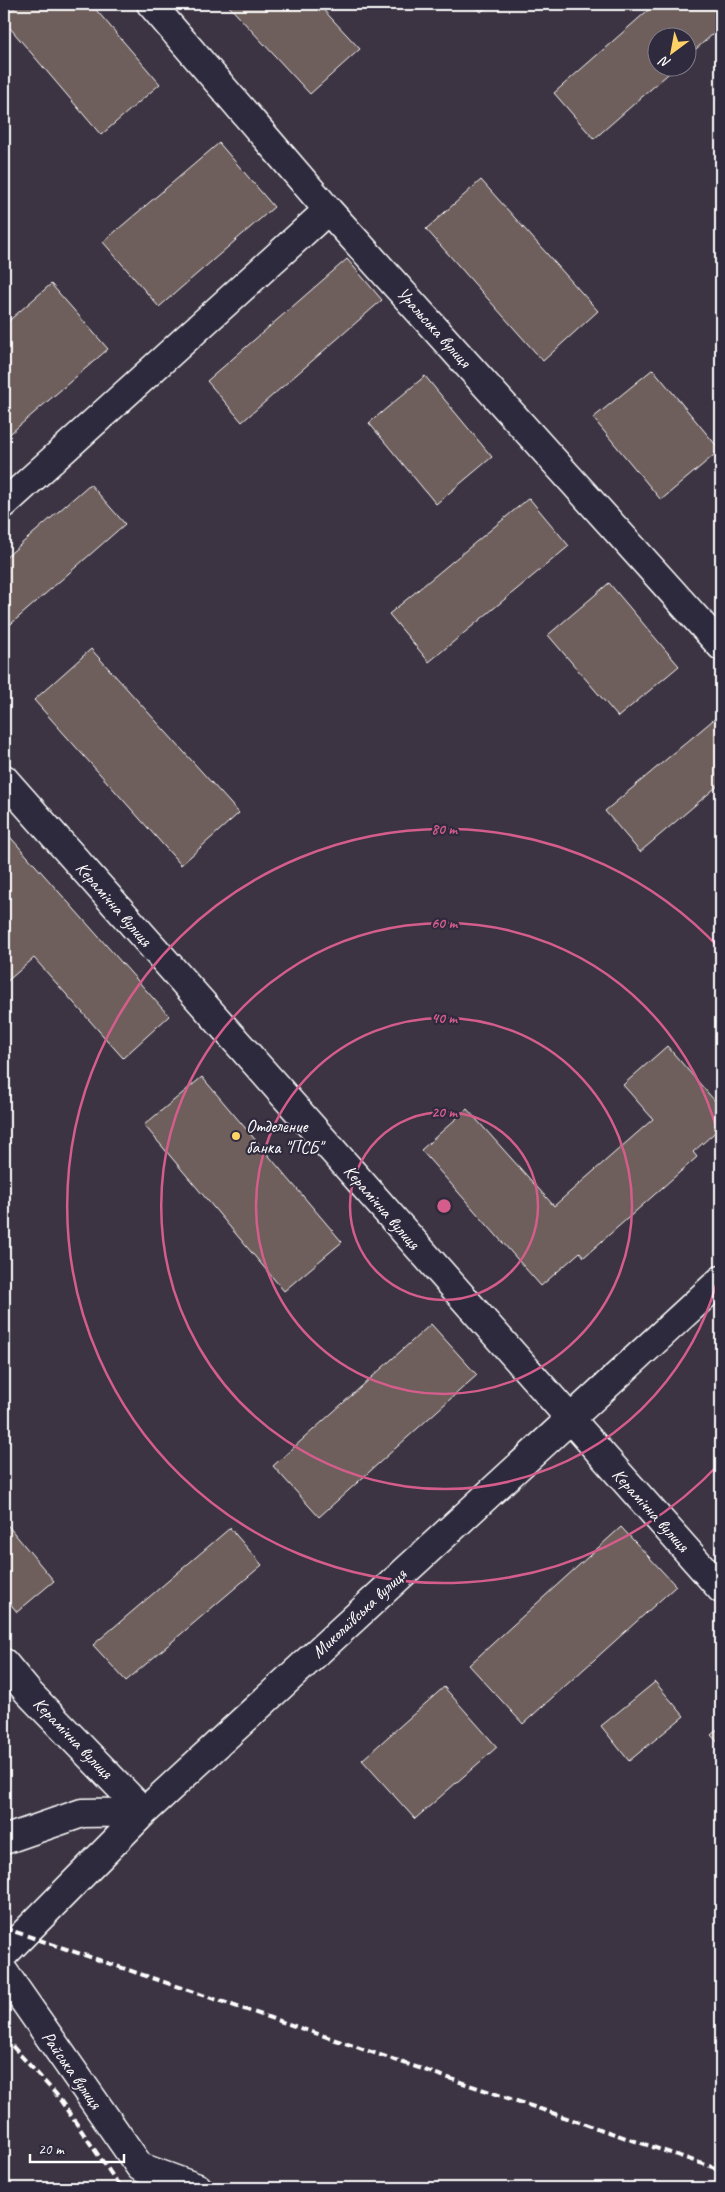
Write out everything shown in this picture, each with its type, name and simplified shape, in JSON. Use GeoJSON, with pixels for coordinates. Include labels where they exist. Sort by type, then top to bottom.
{"type":"FeatureCollection","features":[{"type":"Feature","properties":{"kind":"street","name":"Уральська вулиця"},"geometry":{"type":"LineString","coordinates":[[151,4],[328,210],[721,646]]}},
{"type":"Feature","properties":{"kind":"street"},"geometry":{"type":"LineString","coordinates":[[4,504],[328,210]]}},
{"type":"Feature","properties":{"kind":"street","name":"Керамічна вулиця"},"geometry":{"type":"LineString","coordinates":[[4,780],[721,1589]]}},
{"type":"Feature","properties":{"kind":"street","name":"Миколаївська вулиця"},"geometry":{"type":"LineString","coordinates":[[4,1954],[144,1812],[721,1280]]}},
{"type":"Feature","properties":{"kind":"street","name":"Керамічна вулиця"},"geometry":{"type":"LineString","coordinates":[[4,1663],[28,1692],[144,1812]]}},
{"type":"Feature","properties":{"kind":"street"},"geometry":{"type":"LineString","coordinates":[[4,1840],[82,1813],[144,1812]]}},
{"type":"Feature","properties":{"kind":"street","name":"Райська вулиця"},"geometry":{"type":"LineString","coordinates":[[4,1972],[144,2178],[198,2188]]}},
{"type":"Feature","properties":{"kind":"building"},"geometry":{"type":"Polygon","coordinates":[[[19,4],[91,4],[160,84],[101,135],[4,21],[4,16],[19,4]]]}},
{"type":"Feature","properties":{"kind":"building"},"geometry":{"type":"Polygon","coordinates":[[[227,4],[318,4],[360,49],[310,94],[227,4]]]}},
{"type":"Feature","properties":{"kind":"building"},"geometry":{"type":"Polygon","coordinates":[[[473,4],[490,4],[481,12],[473,4]]]}},
{"type":"Feature","properties":{"kind":"building"},"geometry":{"type":"Polygon","coordinates":[[[655,4],[721,4],[721,27],[698,47],[698,28],[648,28],[648,78],[664,78],[594,139],[554,93],[655,4]]]}},
{"type":"Feature","properties":{"kind":"building"},"geometry":{"type":"Polygon","coordinates":[[[219,143],[274,207],[159,307],[103,242],[219,143]]]}},
{"type":"Feature","properties":{"kind":"building"},"geometry":{"type":"Polygon","coordinates":[[[481,180],[598,311],[543,361],[426,229],[481,180]]]}},
{"type":"Feature","properties":{"kind":"building"},"geometry":{"type":"Polygon","coordinates":[[[347,259],[382,300],[242,422],[207,381],[347,259]]]}},
{"type":"Feature","properties":{"kind":"building"},"geometry":{"type":"Polygon","coordinates":[[[51,284],[108,349],[4,439],[4,325],[51,284]]]}},
{"type":"Feature","properties":{"kind":"building"},"geometry":{"type":"Polygon","coordinates":[[[653,369],[720,450],[661,500],[593,418],[653,369]]]}},
{"type":"Feature","properties":{"kind":"building"},"geometry":{"type":"Polygon","coordinates":[[[425,376],[492,457],[436,504],[369,423],[425,376]]]}},
{"type":"Feature","properties":{"kind":"building"},"geometry":{"type":"Polygon","coordinates":[[[90,484],[125,524],[4,630],[4,559],[90,484]]]}},
{"type":"Feature","properties":{"kind":"building"},"geometry":{"type":"Polygon","coordinates":[[[529,498],[569,546],[429,662],[389,614],[529,498]]]}},
{"type":"Feature","properties":{"kind":"building"},"geometry":{"type":"Polygon","coordinates":[[[721,556],[721,567],[716,561],[721,556]]]}},
{"type":"Feature","properties":{"kind":"building"},"geometry":{"type":"Polygon","coordinates":[[[609,583],[679,666],[618,717],[548,635],[609,583]]]}},
{"type":"Feature","properties":{"kind":"building"},"geometry":{"type":"Polygon","coordinates":[[[91,649],[239,813],[181,865],[34,700],[91,649]]]}},
{"type":"Feature","properties":{"kind":"building"},"geometry":{"type":"Polygon","coordinates":[[[719,715],[721,718],[721,783],[640,852],[605,811],[719,715]]]}},
{"type":"Feature","properties":{"kind":"building"},"geometry":{"type":"Polygon","coordinates":[[[4,830],[169,1016],[123,1058],[34,958],[4,984],[4,830]]]}},
{"type":"Feature","properties":{"kind":"building"},"geometry":{"type":"Polygon","coordinates":[[[667,1046],[721,1108],[721,1127],[693,1152],[697,1157],[584,1257],[580,1252],[541,1286],[421,1150],[467,1109],[554,1206],[653,1119],[623,1085],[667,1046]]]}},
{"type":"Feature","properties":{"kind":"building"},"geometry":{"type":"Polygon","coordinates":[[[202,1077],[342,1242],[284,1291],[144,1125],[202,1077]]]}},
{"type":"Feature","properties":{"kind":"building"},"geometry":{"type":"Polygon","coordinates":[[[431,1324],[477,1375],[319,1517],[273,1466],[431,1324]]]}},
{"type":"Feature","properties":{"kind":"building"},"geometry":{"type":"Polygon","coordinates":[[[4,1521],[54,1581],[17,1612],[4,1596],[4,1521]]]}},
{"type":"Feature","properties":{"kind":"building"},"geometry":{"type":"Polygon","coordinates":[[[621,1527],[676,1586],[523,1724],[469,1665],[621,1527]]]}},
{"type":"Feature","properties":{"kind":"building"},"geometry":{"type":"Polygon","coordinates":[[[230,1528],[262,1565],[126,1681],[93,1645],[230,1528]]]}},
{"type":"Feature","properties":{"kind":"building"},"geometry":{"type":"Polygon","coordinates":[[[655,1682],[684,1716],[629,1761],[601,1726],[655,1682]]]}},
{"type":"Feature","properties":{"kind":"building"},"geometry":{"type":"Polygon","coordinates":[[[444,1687],[497,1747],[415,1819],[362,1760],[444,1687]]]}},
{"type":"Feature","properties":{"kind":"building"},"geometry":{"type":"Polygon","coordinates":[[[721,1726],[721,1746],[711,1735],[721,1726]]]}},
{"type":"Feature","properties":{"kind":"railway"},"geometry":{"type":"LineString","coordinates":[[4,1928],[721,2170]]}},
{"type":"Feature","properties":{"kind":"railway"},"geometry":{"type":"LineString","coordinates":[[4,2037],[56,2094],[121,2188]]}},
{"type":"Feature","properties":{"kind":"place","name":"Отделение банка \"ПСБ\""},"geometry":{"type":"Point","coordinates":[236,1136]}}]}
